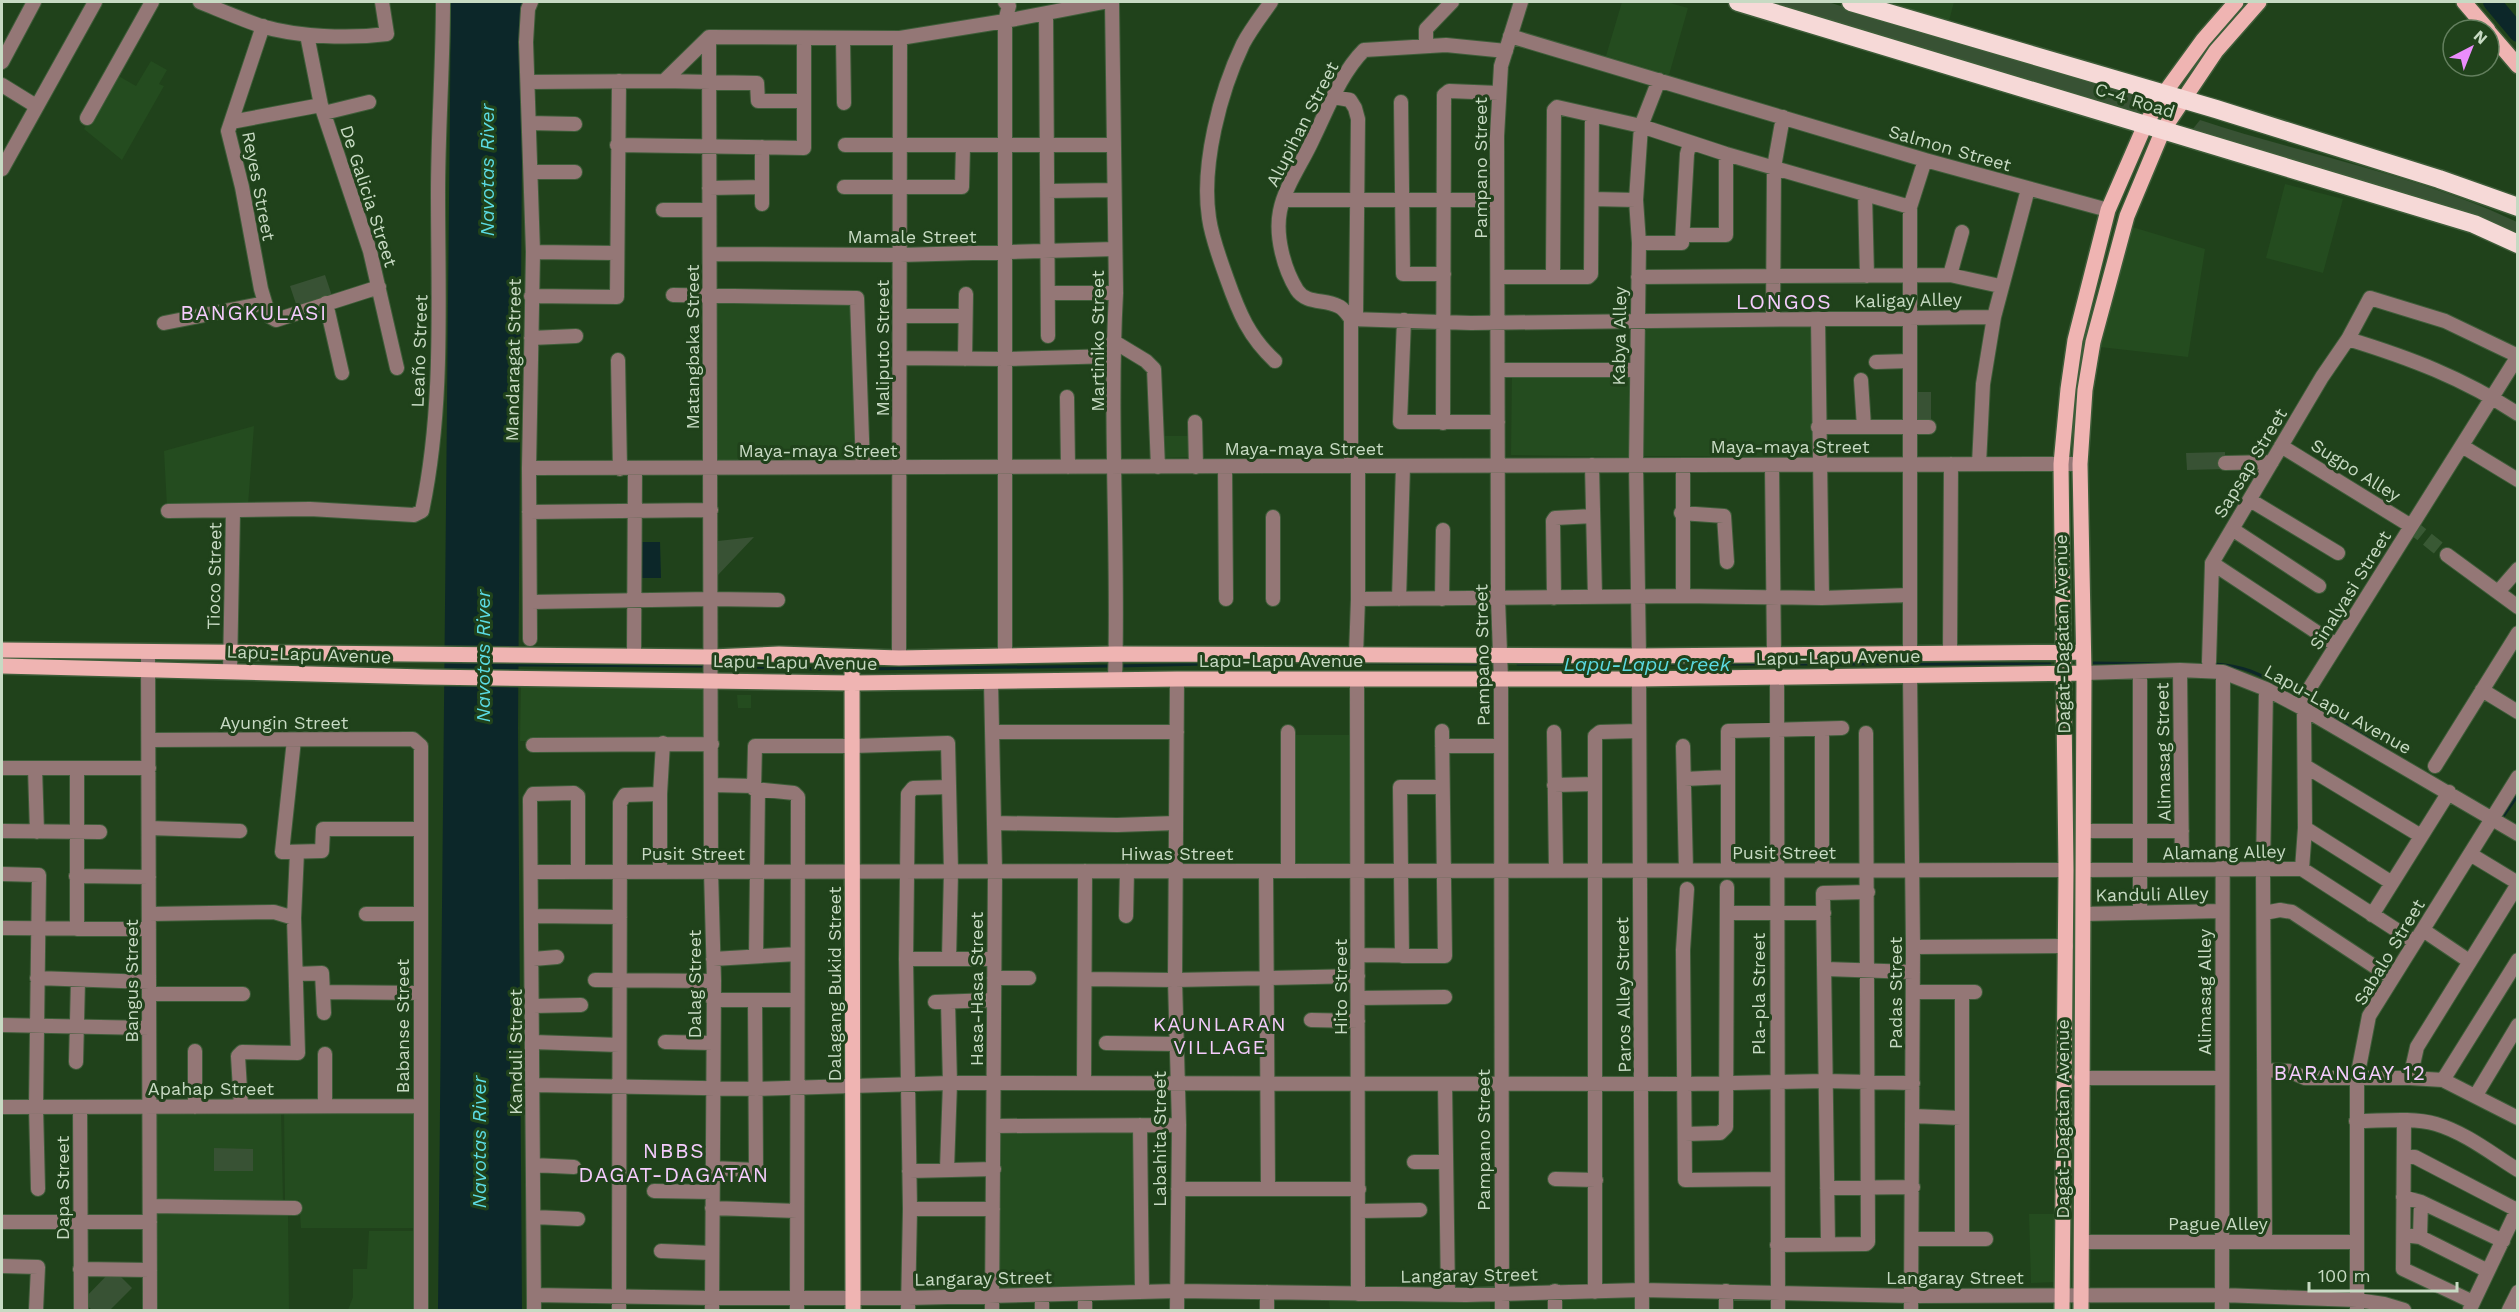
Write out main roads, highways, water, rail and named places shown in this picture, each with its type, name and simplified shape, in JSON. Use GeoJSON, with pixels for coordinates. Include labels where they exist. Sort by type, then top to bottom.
{"type":"FeatureCollection","features":[{"type":"Feature","properties":{"kind":"highway","name":"C-4 Road"},"geometry":{"type":"LineString","coordinates":[[1738,2],[2474,224],[2517,244]]}},
{"type":"Feature","properties":{"kind":"highway","name":"C-4 Road"},"geometry":{"type":"LineString","coordinates":[[1851,2],[2439,178],[2517,207]]}},
{"type":"Feature","properties":{"kind":"main road","name":"Dagat-Dagatan Avenue"},"geometry":{"type":"LineString","coordinates":[[2062,1303],[2066,870],[2061,464],[2075,340],[2108,210],[2145,125],[2163,95],[2203,40],[2236,2]]}},
{"type":"Feature","properties":{"kind":"main road","name":"Dagat-Dagatan Avenue"},"geometry":{"type":"LineString","coordinates":[[2081,1303],[2084,673],[2080,464],[2085,390],[2093,342],[2127,216],[2163,130],[2216,51],[2259,2]]}},
{"type":"Feature","properties":{"kind":"main road"},"geometry":{"type":"LineString","coordinates":[[2464,2],[2477,18]]}},
{"type":"Feature","properties":{"kind":"main road"},"geometry":{"type":"LineString","coordinates":[[2501,47],[2517,66]]}},
{"type":"Feature","properties":{"kind":"main road","name":"Lapu-Lapu Avenue"},"geometry":{"type":"LineString","coordinates":[[2,650],[712,657],[779,654],[852,658],[1005,656],[1115,667],[1177,679],[1639,679],[2084,673]]}},
{"type":"Feature","properties":{"kind":"main road","name":"Lapu-Lapu Avenue"},"geometry":{"type":"LineString","coordinates":[[2,666],[430,677],[852,684],[992,682],[1115,667],[1297,654],[1639,656],[2082,652]]}},
{"type":"Feature","properties":{"kind":"main road"},"geometry":{"type":"LineString","coordinates":[[1297,654],[1297,680]]}},
{"type":"Feature","properties":{"kind":"main road","name":"Dalagang Bukid Street"},"geometry":{"type":"LineString","coordinates":[[852,658],[852,1304]]}},
{"type":"Feature","properties":{"kind":"water","name":"Navotas River"},"geometry":{"type":"Polygon","coordinates":[[[451,2],[523,2],[518,728],[522,1310],[438,1310],[451,2]]]}},
{"type":"Feature","properties":{"kind":"water"},"geometry":{"type":"Polygon","coordinates":[[[642,542],[660,542],[661,578],[642,578],[642,542]]]}},
{"type":"Feature","properties":{"kind":"waterway"},"geometry":{"type":"LineString","coordinates":[[2492,2],[2518,33]]}},
{"type":"Feature","properties":{"kind":"waterway","name":"Lapu-Lapu Creek"},"geometry":{"type":"LineString","coordinates":[[1119,666],[1294,662]]}},
{"type":"Feature","properties":{"kind":"waterway","name":"Lapu-Lapu Creek"},"geometry":{"type":"LineString","coordinates":[[1313,662],[1485,664]]}},
{"type":"Feature","properties":{"kind":"waterway"},"geometry":{"type":"LineString","coordinates":[[2094,663],[2167,664]]}},
{"type":"Feature","properties":{"kind":"waterway"},"geometry":{"type":"LineString","coordinates":[[1518,664],[2050,664]]}},
{"type":"Feature","properties":{"kind":"waterway"},"geometry":{"type":"LineString","coordinates":[[2213,664],[2251,671],[2286,689]]}},
{"type":"Feature","properties":{"kind":"waterway"},"geometry":{"type":"LineString","coordinates":[[518,665],[705,666]]}},
{"type":"Feature","properties":{"kind":"waterway"},"geometry":{"type":"LineString","coordinates":[[719,666],[846,670]]}},
{"type":"Feature","properties":{"kind":"waterway"},"geometry":{"type":"LineString","coordinates":[[860,669],[1112,666]]}},
{"type":"Feature","properties":{"kind":"waterway"},"geometry":{"type":"LineString","coordinates":[[2324,711],[2389,751]]}},
{"type":"Feature","properties":{"kind":"waterway"},"geometry":{"type":"LineString","coordinates":[[2502,818],[2518,795]]}},
{"type":"Feature","properties":{"kind":"tunnel"},"geometry":{"type":"LineString","coordinates":[[2411,526],[2447,555]]}},
{"type":"Feature","properties":{"kind":"district","name":"LONGOS"},"geometry":{"type":"Point","coordinates":[1784,301]}},
{"type":"Feature","properties":{"kind":"district","name":"BANGKULASI"},"geometry":{"type":"Point","coordinates":[254,312]}},
{"type":"Feature","properties":{"kind":"district","name":"KAUNLARAN VILLAGE"},"geometry":{"type":"Point","coordinates":[1220,1036]}},
{"type":"Feature","properties":{"kind":"district","name":"BARANGAY 12"},"geometry":{"type":"Point","coordinates":[2350,1072]}},
{"type":"Feature","properties":{"kind":"district","name":"NBBS DAGAT-DAGATAN"},"geometry":{"type":"Point","coordinates":[674,1162]}}]}
